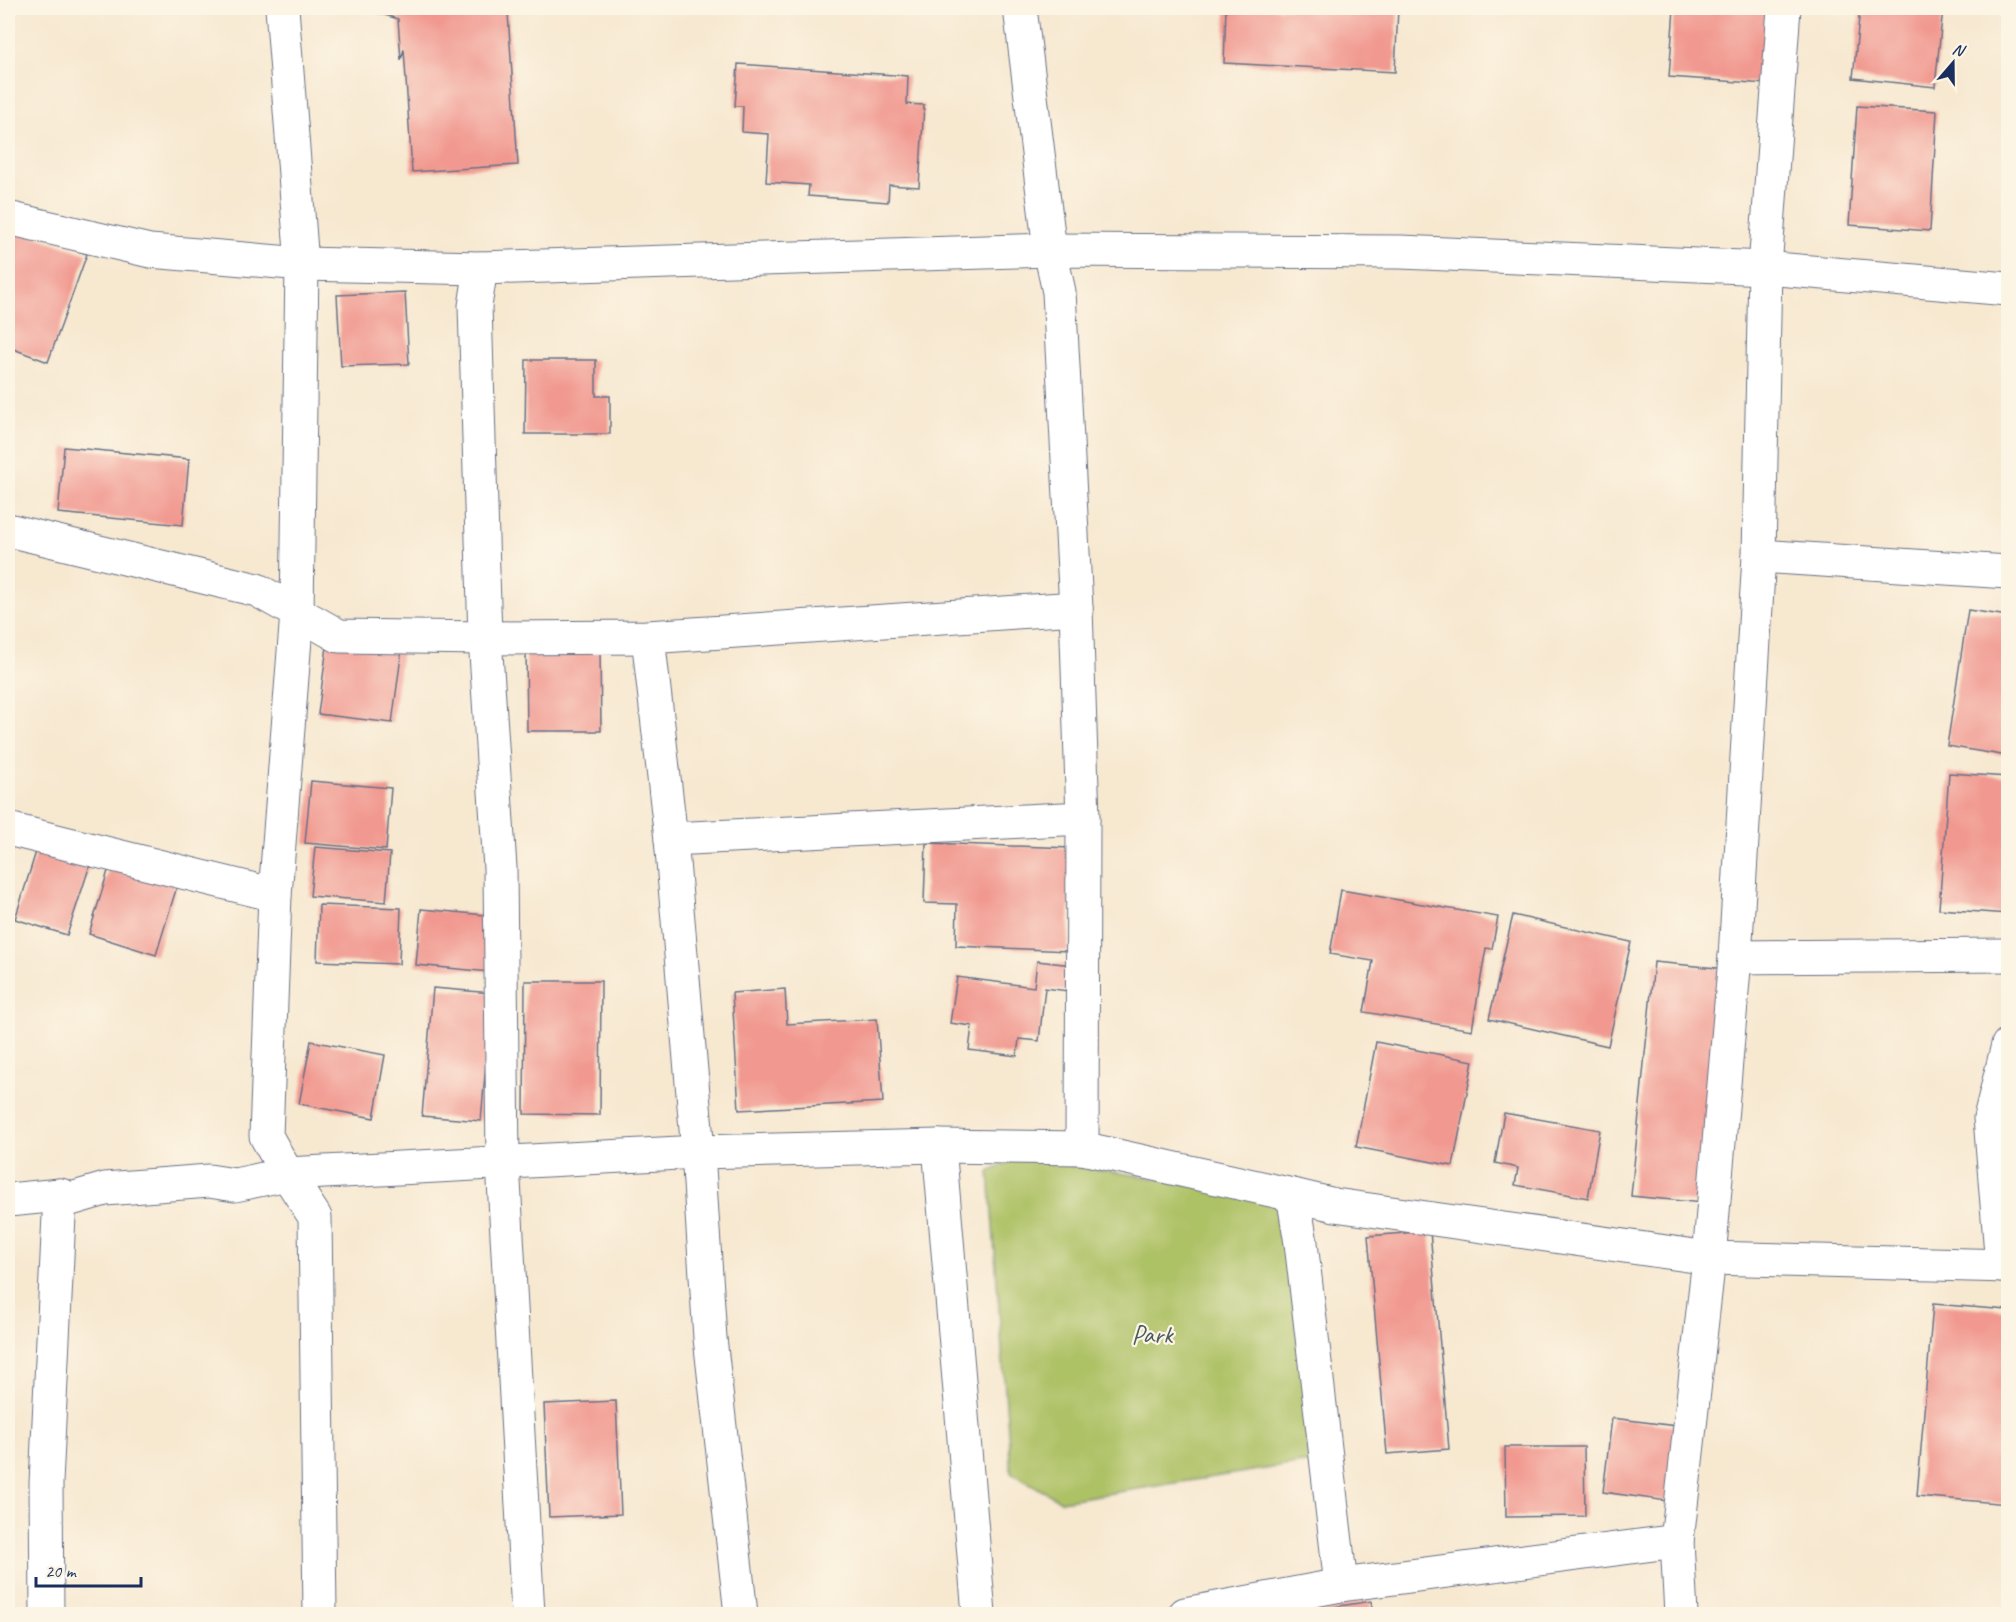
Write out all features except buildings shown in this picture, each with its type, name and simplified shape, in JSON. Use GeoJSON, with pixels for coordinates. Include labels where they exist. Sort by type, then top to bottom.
{"type":"FeatureCollection","features":[{"type":"Feature","properties":{"kind":"street"},"geometry":{"type":"LineString","coordinates":[[282,8],[302,264],[297,612],[275,895],[266,1136],[315,1217],[320,1614]]}},
{"type":"Feature","properties":{"kind":"street"},"geometry":{"type":"LineString","coordinates":[[1020,8],[1050,250],[1059,292],[1076,608],[1083,818],[1082,1148]]}},
{"type":"Feature","properties":{"kind":"street"},"geometry":{"type":"LineString","coordinates":[[1681,1614],[1677,1541],[1709,1257],[1735,957],[1759,556],[1765,268],[1784,8]]}},
{"type":"Feature","properties":{"kind":"street"},"geometry":{"type":"LineString","coordinates":[[8,195],[56,229]]}},
{"type":"Feature","properties":{"kind":"street"},"geometry":{"type":"LineString","coordinates":[[8,218],[150,251],[302,264],[481,268],[1050,250],[1401,252],[1765,268],[2008,289]]}},
{"type":"Feature","properties":{"kind":"street"},"geometry":{"type":"LineString","coordinates":[[481,268],[475,306],[485,638],[500,868],[503,1163],[528,1614]]}},
{"type":"Feature","properties":{"kind":"street"},"geometry":{"type":"LineString","coordinates":[[8,530],[257,590],[339,636],[648,637],[1076,608]]}},
{"type":"Feature","properties":{"kind":"street"},"geometry":{"type":"LineString","coordinates":[[1759,556],[2008,572]]}},
{"type":"Feature","properties":{"kind":"street"},"geometry":{"type":"LineString","coordinates":[[648,637],[671,839],[698,1152],[710,1338],[741,1614]]}},
{"type":"Feature","properties":{"kind":"street"},"geometry":{"type":"LineString","coordinates":[[671,839],[1083,818]]}},
{"type":"Feature","properties":{"kind":"street"},"geometry":{"type":"LineString","coordinates":[[8,829],[275,895]]}},
{"type":"Feature","properties":{"kind":"street"},"geometry":{"type":"LineString","coordinates":[[1735,957],[2008,956]]}},
{"type":"Feature","properties":{"kind":"street"},"geometry":{"type":"LineString","coordinates":[[8,1200],[60,1195],[70,1199],[105,1189],[209,1181],[235,1185],[287,1174],[698,1152],[939,1146],[1082,1148],[1335,1205],[1709,1257],[2006,1266],[1990,1118],[2008,1045]]}},
{"type":"Feature","properties":{"kind":"street"},"geometry":{"type":"LineString","coordinates":[[939,1146],[979,1614]]}},
{"type":"Feature","properties":{"kind":"street"},"geometry":{"type":"LineString","coordinates":[[47,1614],[46,1483],[60,1195]]}},
{"type":"Feature","properties":{"kind":"street"},"geometry":{"type":"LineString","coordinates":[[1293,1195],[1302,1243],[1341,1586]]}},
{"type":"Feature","properties":{"kind":"street"},"geometry":{"type":"LineString","coordinates":[[1185,1614],[1341,1586],[1677,1541]]}},
{"type":"Feature","properties":{"kind":"green space","name":"Park"},"geometry":{"type":"Polygon","coordinates":[[[1019,1157],[1285,1199],[1322,1460],[1061,1501],[1011,1473],[989,1172],[1019,1157]]]}}]}
